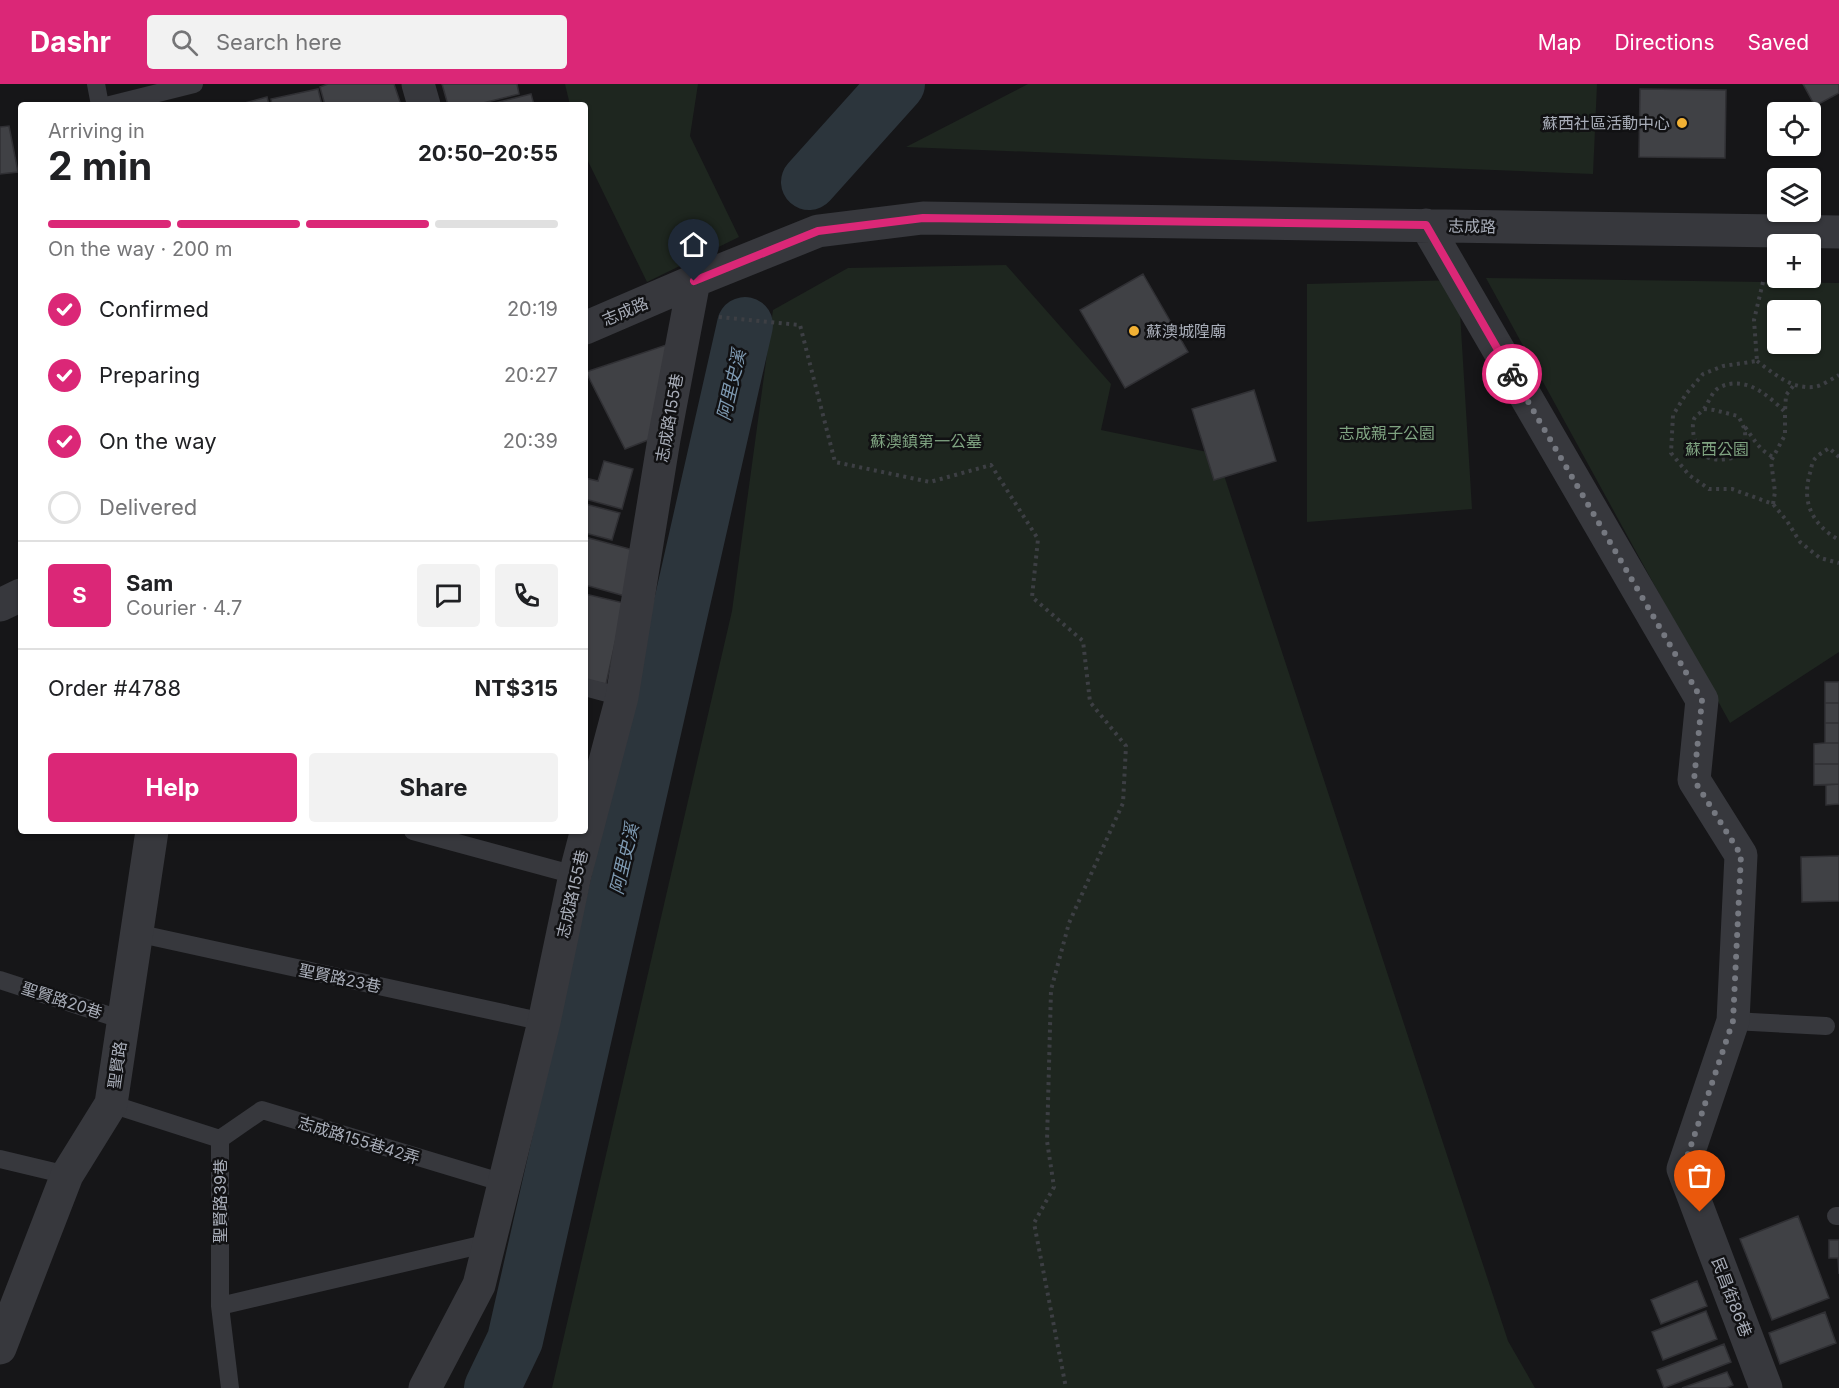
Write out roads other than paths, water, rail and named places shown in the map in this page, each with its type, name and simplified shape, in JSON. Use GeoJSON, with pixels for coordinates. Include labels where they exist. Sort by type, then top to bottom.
{"type":"FeatureCollection","features":[{"type":"Feature","properties":{"kind":"street"},"geometry":{"type":"LineString","coordinates":[[418,84],[423,102]]}},
{"type":"Feature","properties":{"kind":"street","name":"志成路"},"geometry":{"type":"LineString","coordinates":[[588,327],[818,231],[923,218],[1839,232]]}},
{"type":"Feature","properties":{"kind":"street","name":"民昌街86巷"},"geometry":{"type":"LineString","coordinates":[[1426,225],[1702,700],[1694,780],[1741,855],[1733,1021],[1683,1169],[1766,1388]]}},
{"type":"Feature","properties":{"kind":"street","name":"志成路155巷"},"geometry":{"type":"LineString","coordinates":[[588,825],[622,697],[664,439],[694,281]]}},
{"type":"Feature","properties":{"kind":"street"},"geometry":{"type":"LineString","coordinates":[[0,605],[18,596]]}},
{"type":"Feature","properties":{"kind":"street","name":"聖賢路"},"geometry":{"type":"LineString","coordinates":[[0,1348],[67,1175],[111,1104],[152,834]]}},
{"type":"Feature","properties":{"kind":"street","name":"志成路155巷"},"geometry":{"type":"LineString","coordinates":[[425,1388],[479,1286],[544,1022],[586,834]]}},
{"type":"Feature","properties":{"kind":"lane"},"geometry":{"type":"LineString","coordinates":[[96,84],[99,102]]}},
{"type":"Feature","properties":{"kind":"lane"},"geometry":{"type":"LineString","coordinates":[[122,102],[194,84]]}},
{"type":"Feature","properties":{"kind":"lane"},"geometry":{"type":"LineString","coordinates":[[588,688],[622,697]]}},
{"type":"Feature","properties":{"kind":"lane"},"geometry":{"type":"LineString","coordinates":[[437,834],[462,837],[575,874]]}},
{"type":"Feature","properties":{"kind":"lane","name":"聖賢路23巷"},"geometry":{"type":"LineString","coordinates":[[136,933],[544,1022]]}},
{"type":"Feature","properties":{"kind":"lane","name":"聖賢路20巷"},"geometry":{"type":"LineString","coordinates":[[0,980],[123,1020]]}},
{"type":"Feature","properties":{"kind":"lane"},"geometry":{"type":"LineString","coordinates":[[1733,1021],[1826,1026]]}},
{"type":"Feature","properties":{"kind":"lane","name":"聖賢路39巷"},"geometry":{"type":"LineString","coordinates":[[111,1104],[220,1139],[220,1306],[230,1388]]}},
{"type":"Feature","properties":{"kind":"lane","name":"志成路155巷42弄"},"geometry":{"type":"LineString","coordinates":[[220,1139],[262,1110],[504,1184]]}},
{"type":"Feature","properties":{"kind":"lane"},"geometry":{"type":"LineString","coordinates":[[0,1159],[67,1175]]}},
{"type":"Feature","properties":{"kind":"lane"},"geometry":{"type":"LineString","coordinates":[[220,1306],[489,1244]]}},
{"type":"Feature","properties":{"kind":"waterway","name":"阿里史溪"},"geometry":{"type":"LineString","coordinates":[[809,182],[897,84]]}},
{"type":"Feature","properties":{"kind":"waterway","name":"阿里史溪"},"geometry":{"type":"LineString","coordinates":[[492,1388],[515,1340],[745,325]]}},
{"type":"Feature","properties":{"kind":"place","name":"蘇西社區活動中心"},"geometry":{"type":"Point","coordinates":[1682,123]}},
{"type":"Feature","properties":{"kind":"place","name":"蘇澳城隍廟"},"geometry":{"type":"Point","coordinates":[1134,331]}},
{"type":"Feature","properties":{"kind":"park label","name":"志成親子公園"},"geometry":{"type":"Point","coordinates":[1387,433]}},
{"type":"Feature","properties":{"kind":"park label","name":"蘇澳鎮第一公墓"},"geometry":{"type":"Point","coordinates":[926,441]}},
{"type":"Feature","properties":{"kind":"park label","name":"蘇西公園"},"geometry":{"type":"Point","coordinates":[1717,449]}}]}
